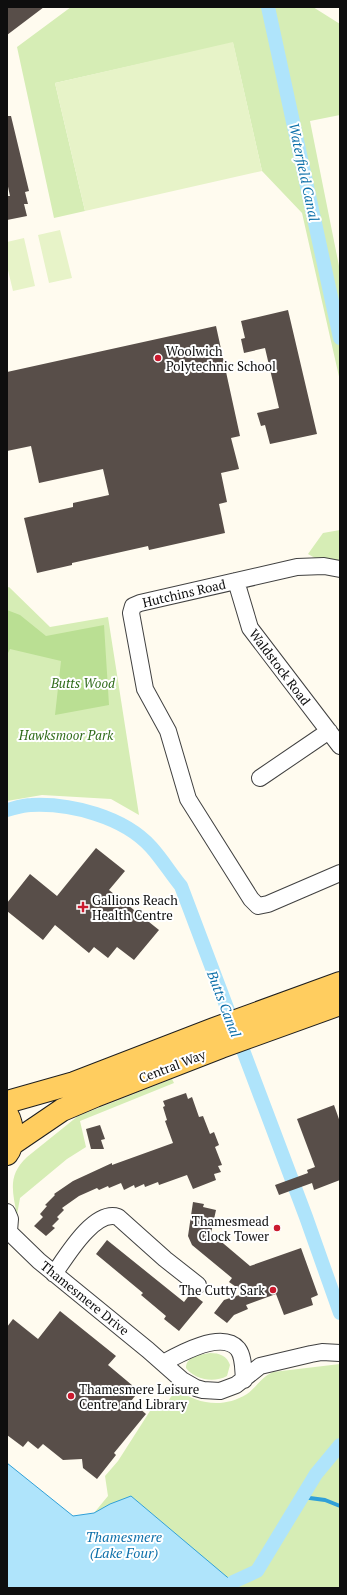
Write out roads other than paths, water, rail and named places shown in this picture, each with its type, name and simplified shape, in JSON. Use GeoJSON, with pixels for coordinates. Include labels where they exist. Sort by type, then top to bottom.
{"type":"FeatureCollection","features":[{"type":"Feature","properties":{"kind":"main road","name":"Central Way"},"geometry":{"type":"LineString","coordinates":[[257,1024],[340,983]]}},
{"type":"Feature","properties":{"kind":"main road","name":"Central Way"},"geometry":{"type":"LineString","coordinates":[[7,1102],[74,1084],[257,1024],[340,1004]]}},
{"type":"Feature","properties":{"kind":"main road","name":"Central Way"},"geometry":{"type":"LineString","coordinates":[[9,1149],[62,1110],[218,1038]]}},
{"type":"Feature","properties":{"kind":"main road","name":"Central Way"},"geometry":{"type":"LineString","coordinates":[[7,1114],[10,1119],[9,1149]]}},
{"type":"Feature","properties":{"kind":"street","name":"Hutchins Road"},"geometry":{"type":"LineString","coordinates":[[340,569],[324,566],[308,566],[236,581],[140,603],[133,606],[131,613],[145,689],[168,731],[188,798],[251,899],[258,906],[268,904],[340,873]]}},
{"type":"Feature","properties":{"kind":"street","name":"Waldstock Road"},"geometry":{"type":"LineString","coordinates":[[236,581],[250,628],[340,746]]}},
{"type":"Feature","properties":{"kind":"street"},"geometry":{"type":"LineString","coordinates":[[260,778],[329,731]]}},
{"type":"Feature","properties":{"kind":"street","name":"Thamesmere Drive"},"geometry":{"type":"LineString","coordinates":[[7,1212],[10,1219],[8,1231],[34,1256],[182,1380],[196,1388],[220,1391],[244,1380],[260,1366],[305,1355],[336,1352]]}},
{"type":"Feature","properties":{"kind":"street"},"geometry":{"type":"LineString","coordinates":[[54,1274],[85,1232],[92,1225],[108,1216],[113,1216],[118,1217],[165,1259],[198,1285]]}},
{"type":"Feature","properties":{"kind":"street"},"geometry":{"type":"LineString","coordinates":[[162,1363],[181,1353],[208,1343],[225,1342],[231,1344],[239,1350],[242,1359],[244,1380]]}},
{"type":"Feature","properties":{"kind":"water","name":"Thamesmere (Lake Four)"},"geometry":{"type":"Polygon","coordinates":[[[7,1463],[73,1516],[94,1513],[110,1504],[131,1496],[233,1582],[230,1588],[7,1588],[7,1463]]]}},
{"type":"Feature","properties":{"kind":"waterway","name":"Waterfield Canal"},"geometry":{"type":"LineString","coordinates":[[268,7],[340,338]]}},
{"type":"Feature","properties":{"kind":"waterway","name":"Butts Canal"},"geometry":{"type":"LineString","coordinates":[[7,810],[28,805],[63,806],[96,814],[112,820],[140,836],[159,856],[181,886],[306,1217],[340,1313]]}},
{"type":"Feature","properties":{"kind":"waterway"},"geometry":{"type":"LineString","coordinates":[[233,1582],[257,1571],[316,1474],[340,1445]]}},
{"type":"Feature","properties":{"kind":"waterway"},"geometry":{"type":"LineString","coordinates":[[302,1497],[325,1500],[340,1506]]}},
{"type":"Feature","properties":{"kind":"place","name":"Woolwich Polytechnic School"},"geometry":{"type":"Point","coordinates":[158,358]}},
{"type":"Feature","properties":{"kind":"place","name":"Gallions Reach Health Centre"},"geometry":{"type":"Point","coordinates":[83,907]}},
{"type":"Feature","properties":{"kind":"place","name":"Thamesmead Clock Tower"},"geometry":{"type":"Point","coordinates":[277,1228]}},
{"type":"Feature","properties":{"kind":"place","name":"The Cutty Sark"},"geometry":{"type":"Point","coordinates":[273,1290]}},
{"type":"Feature","properties":{"kind":"place","name":"Thamesmere Leisure Centre and Library"},"geometry":{"type":"Point","coordinates":[71,1396]}},
{"type":"Feature","properties":{"kind":"park label","name":"Butts Wood"},"geometry":{"type":"Point","coordinates":[83,683]}},
{"type":"Feature","properties":{"kind":"park label","name":"Hawksmoor Park"},"geometry":{"type":"Point","coordinates":[66,735]}}]}
